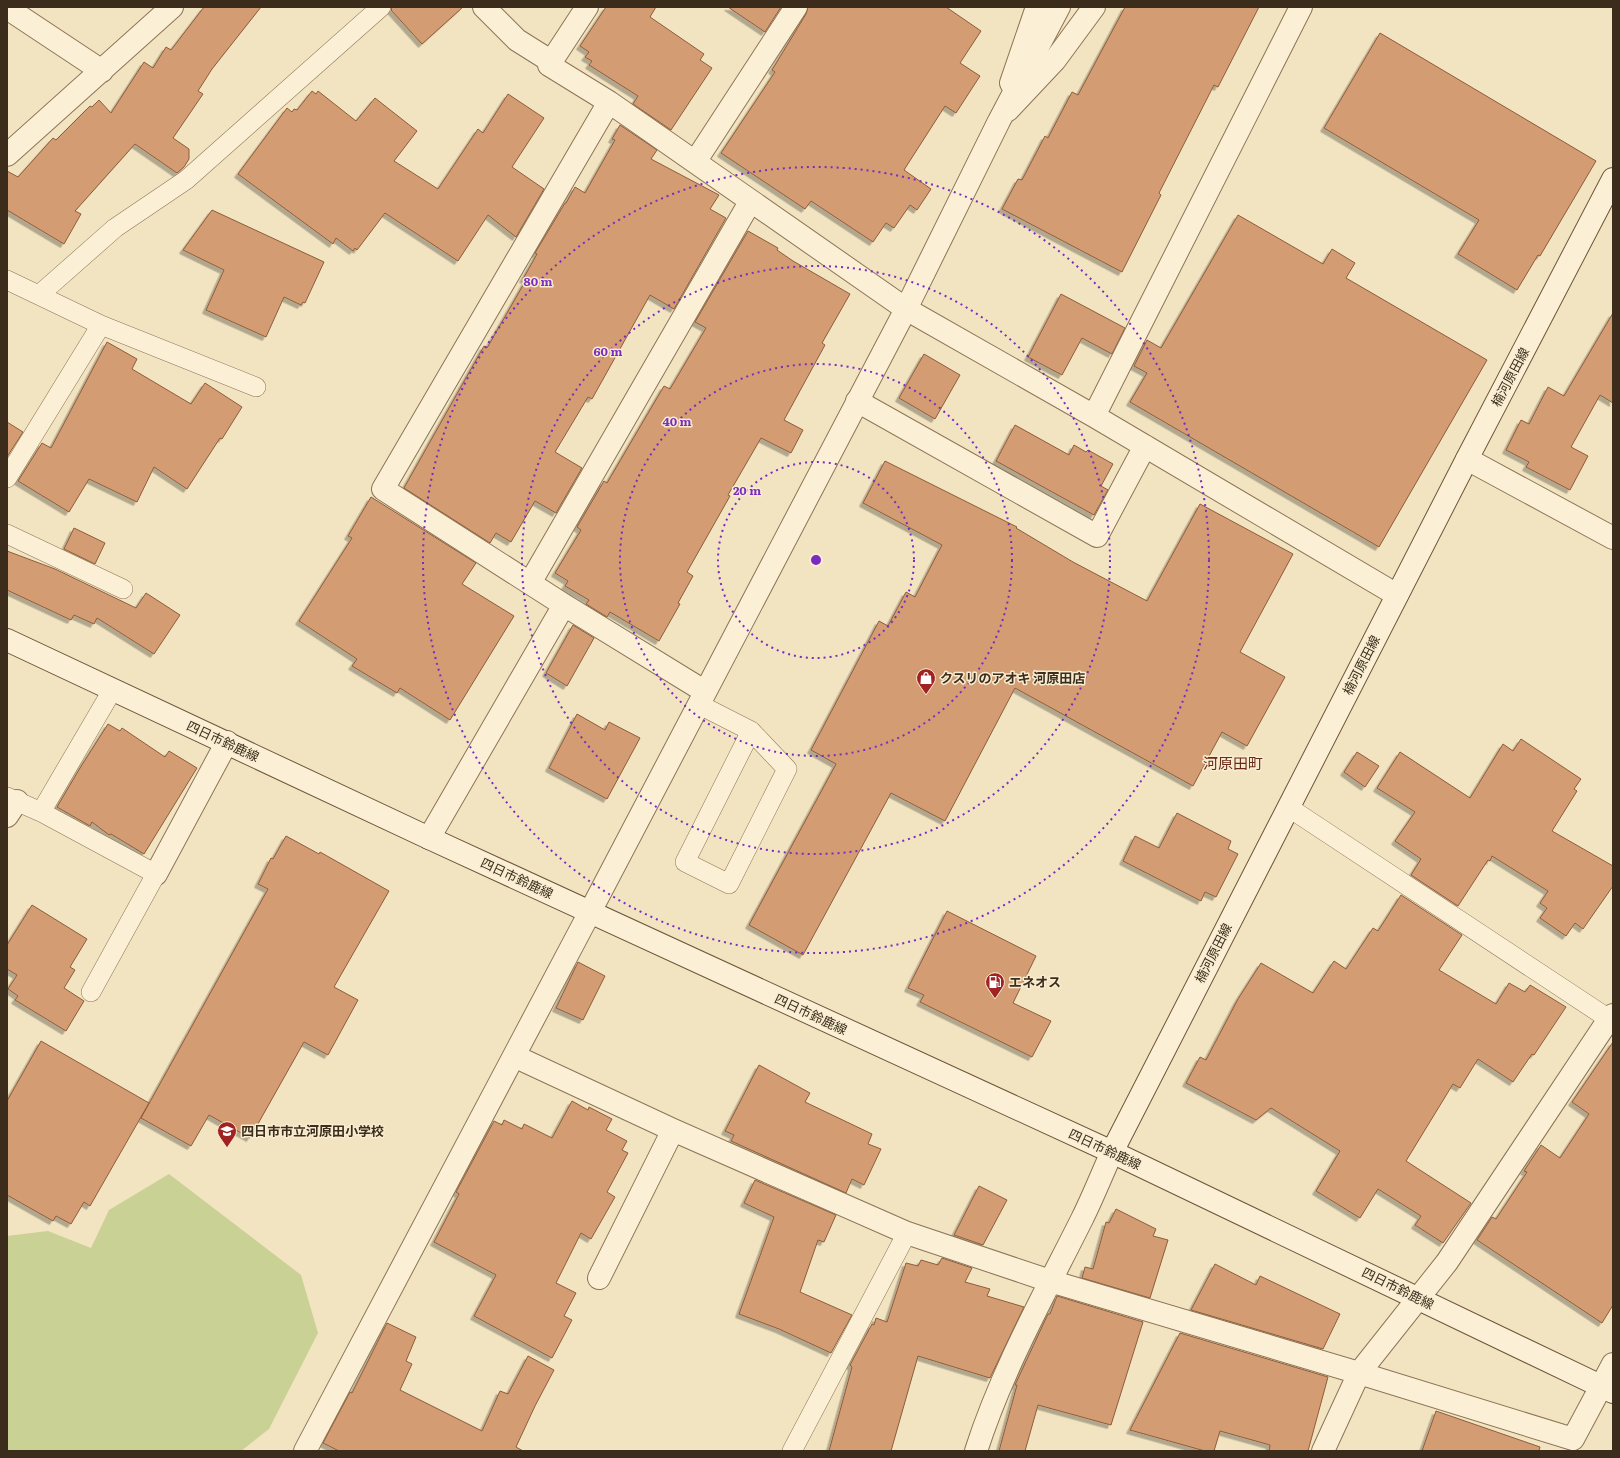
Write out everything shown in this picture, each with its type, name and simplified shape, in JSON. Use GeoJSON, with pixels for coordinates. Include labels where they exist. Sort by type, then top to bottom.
{"type":"FeatureCollection","features":[{"type":"Feature","properties":{"kind":"street"},"geometry":{"type":"LineString","coordinates":[[7,155],[172,7]]}},
{"type":"Feature","properties":{"kind":"street"},"geometry":{"type":"LineString","coordinates":[[484,7],[517,40],[552,62]]}},
{"type":"Feature","properties":{"kind":"street"},"geometry":{"type":"LineString","coordinates":[[587,7],[550,65],[608,102],[906,309],[1094,416],[1397,595]]}},
{"type":"Feature","properties":{"kind":"street"},"geometry":{"type":"LineString","coordinates":[[695,162],[796,7]]}},
{"type":"Feature","properties":{"kind":"street"},"geometry":{"type":"LineString","coordinates":[[999,121],[1037,7]]}},
{"type":"Feature","properties":{"kind":"street"},"geometry":{"type":"LineString","coordinates":[[305,1451],[906,309],[999,121],[1059,7]]}},
{"type":"Feature","properties":{"kind":"street"},"geometry":{"type":"LineString","coordinates":[[999,121],[1055,60],[1094,7]]}},
{"type":"Feature","properties":{"kind":"street"},"geometry":{"type":"LineString","coordinates":[[1094,416],[1301,7]]}},
{"type":"Feature","properties":{"kind":"street"},"geometry":{"type":"LineString","coordinates":[[7,8],[102,71]]}},
{"type":"Feature","properties":{"kind":"street"},"geometry":{"type":"LineString","coordinates":[[608,102],[383,489],[564,605],[701,698]]}},
{"type":"Feature","properties":{"kind":"street","name":"楠河原田線"},"geometry":{"type":"LineString","coordinates":[[976,1451],[993,1403],[1050,1281],[1083,1217],[1112,1152],[1467,459],[1613,179]]}},
{"type":"Feature","properties":{"kind":"street"},"geometry":{"type":"LineString","coordinates":[[530,583],[750,202]]}},
{"type":"Feature","properties":{"kind":"street"},"geometry":{"type":"LineString","coordinates":[[857,401],[1097,536],[1145,446]]}},
{"type":"Feature","properties":{"kind":"street"},"geometry":{"type":"LineString","coordinates":[[1467,459],[1613,538]]}},
{"type":"Feature","properties":{"kind":"street"},"geometry":{"type":"LineString","coordinates":[[429,838],[564,605]]}},
{"type":"Feature","properties":{"kind":"street","name":"四日市鈴鹿線"},"geometry":{"type":"LineString","coordinates":[[7,640],[429,838],[1112,1152],[1607,1389]]}},
{"type":"Feature","properties":{"kind":"street"},"geometry":{"type":"LineString","coordinates":[[156,874],[227,742]]}},
{"type":"Feature","properties":{"kind":"street"},"geometry":{"type":"LineString","coordinates":[[1323,1451],[1358,1373],[1448,1262],[1611,1017]]}},
{"type":"Feature","properties":{"kind":"street"},"geometry":{"type":"LineString","coordinates":[[514,1056],[673,1130],[907,1233],[1050,1281],[1358,1373],[1570,1445],[1607,1389],[1613,1364]]}},
{"type":"Feature","properties":{"kind":"street"},"geometry":{"type":"LineString","coordinates":[[599,1278],[673,1130]]}},
{"type":"Feature","properties":{"kind":"lane"},"geometry":{"type":"LineString","coordinates":[[39,295],[115,228],[186,180],[380,7]]}},
{"type":"Feature","properties":{"kind":"lane"},"geometry":{"type":"LineString","coordinates":[[7,280],[101,325],[256,387]]}},
{"type":"Feature","properties":{"kind":"lane"},"geometry":{"type":"LineString","coordinates":[[7,478],[101,325]]}},
{"type":"Feature","properties":{"kind":"lane"},"geometry":{"type":"LineString","coordinates":[[7,534],[123,589]]}},
{"type":"Feature","properties":{"kind":"lane"},"geometry":{"type":"LineString","coordinates":[[41,812],[113,689]]}},
{"type":"Feature","properties":{"kind":"lane"},"geometry":{"type":"LineString","coordinates":[[701,698],[751,731],[786,769],[729,884],[684,862],[751,731]]}},
{"type":"Feature","properties":{"kind":"lane"},"geometry":{"type":"LineString","coordinates":[[10,804],[41,812],[156,874],[91,992]]}},
{"type":"Feature","properties":{"kind":"lane"},"geometry":{"type":"LineString","coordinates":[[1288,807],[1611,1017]]}},
{"type":"Feature","properties":{"kind":"lane"},"geometry":{"type":"LineString","coordinates":[[792,1451],[907,1233]]}},
{"type":"Feature","properties":{"kind":"green space"},"geometry":{"type":"Polygon","coordinates":[[[169,1174],[301,1275],[318,1333],[269,1429],[241,1451],[7,1451],[7,1236],[48,1231],[91,1248],[109,1210],[169,1174]]]}},
{"type":"Feature","properties":{"kind":"building"},"geometry":{"type":"Polygon","coordinates":[[[204,7],[261,7],[212,69],[198,91],[203,94],[173,138],[189,149],[189,159],[184,167],[177,173],[135,144],[75,211],[81,214],[64,244],[7,210],[7,171],[18,177],[53,138],[56,140],[90,106],[92,107],[99,100],[111,113],[144,62],[153,68],[166,47],[171,50],[204,7]]]}},
{"type":"Feature","properties":{"kind":"building"},"geometry":{"type":"Polygon","coordinates":[[[392,7],[463,7],[422,44],[391,10],[392,7]]]}},
{"type":"Feature","properties":{"kind":"building"},"geometry":{"type":"Polygon","coordinates":[[[606,7],[656,7],[650,17],[704,54],[700,60],[712,68],[671,130],[633,104],[638,96],[589,65],[592,61],[585,57],[589,52],[580,46],[606,7]]]}},
{"type":"Feature","properties":{"kind":"building"},"geometry":{"type":"Polygon","coordinates":[[[728,7],[781,7],[765,32],[728,7]]]}},
{"type":"Feature","properties":{"kind":"building"},"geometry":{"type":"Polygon","coordinates":[[[808,7],[946,7],[981,31],[960,63],[980,76],[956,113],[945,106],[904,170],[931,189],[917,210],[910,205],[894,228],[886,223],[873,242],[811,201],[805,209],[721,153],[775,72],[772,70],[806,14],[808,7]]]}},
{"type":"Feature","properties":{"kind":"building"},"geometry":{"type":"Polygon","coordinates":[[[1125,7],[1259,7],[1218,87],[1214,85],[1159,193],[1161,195],[1122,272],[1002,209],[1018,179],[1022,180],[1045,136],[1048,138],[1072,92],[1078,95],[1125,7]]]}},
{"type":"Feature","properties":{"kind":"building"},"geometry":{"type":"Polygon","coordinates":[[[1380,33],[1596,161],[1540,256],[1538,255],[1517,290],[1458,254],[1479,220],[1324,128],[1380,33]]]}},
{"type":"Feature","properties":{"kind":"building"},"geometry":{"type":"Polygon","coordinates":[[[312,91],[316,94],[318,91],[356,121],[375,98],[417,131],[394,161],[438,189],[478,129],[483,133],[508,94],[544,118],[512,167],[544,189],[516,237],[488,215],[458,261],[385,213],[357,250],[355,248],[353,251],[336,238],[333,244],[238,174],[287,108],[292,112],[294,109],[297,110],[312,91]]]}},
{"type":"Feature","properties":{"kind":"building"},"geometry":{"type":"Polygon","coordinates":[[[620,125],[657,150],[651,159],[719,195],[710,209],[726,218],[674,309],[650,295],[592,399],[588,397],[555,452],[582,468],[556,513],[535,501],[511,542],[496,533],[490,543],[404,488],[484,346],[487,348],[526,280],[523,279],[537,254],[535,253],[575,187],[585,193],[615,140],[612,139],[620,125]]]}},
{"type":"Feature","properties":{"kind":"building"},"geometry":{"type":"Polygon","coordinates":[[[212,210],[324,262],[305,303],[303,302],[301,305],[284,297],[266,337],[206,310],[224,270],[183,250],[212,210]]]}},
{"type":"Feature","properties":{"kind":"building"},"geometry":{"type":"Polygon","coordinates":[[[1238,215],[1323,264],[1332,249],[1355,263],[1346,278],[1487,360],[1379,547],[1130,402],[1147,373],[1134,366],[1147,340],[1161,348],[1238,215]]]}},
{"type":"Feature","properties":{"kind":"building"},"geometry":{"type":"Polygon","coordinates":[[[748,231],[778,248],[777,250],[793,261],[850,294],[822,343],[825,345],[784,420],[803,430],[791,453],[761,438],[728,495],[730,496],[687,572],[693,576],[678,603],[680,604],[659,641],[610,612],[607,617],[586,604],[589,600],[565,586],[568,581],[555,573],[581,530],[577,527],[604,481],[607,483],[664,386],[670,389],[706,328],[695,322],[748,231]]]}},
{"type":"Feature","properties":{"kind":"building"},"geometry":{"type":"Polygon","coordinates":[[[1061,294],[1125,328],[1112,354],[1082,338],[1062,375],[1028,357],[1061,294]]]}},
{"type":"Feature","properties":{"kind":"building"},"geometry":{"type":"Polygon","coordinates":[[[1613,313],[1613,403],[1600,395],[1571,447],[1588,456],[1570,490],[1526,467],[1529,462],[1506,450],[1521,420],[1529,424],[1548,387],[1564,396],[1613,313]]]}},
{"type":"Feature","properties":{"kind":"building"},"geometry":{"type":"Polygon","coordinates":[[[107,342],[137,359],[132,369],[191,404],[205,383],[242,407],[222,439],[220,438],[187,489],[154,467],[137,502],[89,479],[69,512],[18,481],[42,443],[51,448],[107,342]]]}},
{"type":"Feature","properties":{"kind":"building"},"geometry":{"type":"Polygon","coordinates":[[[924,354],[960,375],[935,419],[899,398],[924,354]]]}},
{"type":"Feature","properties":{"kind":"building"},"geometry":{"type":"Polygon","coordinates":[[[7,422],[23,432],[7,457],[7,422]]]}},
{"type":"Feature","properties":{"kind":"building"},"geometry":{"type":"Polygon","coordinates":[[[1015,425],[1069,455],[1074,445],[1086,452],[1088,450],[1113,464],[1101,486],[1108,490],[1094,515],[996,461],[1015,425]]]}},
{"type":"Feature","properties":{"kind":"building"},"geometry":{"type":"Polygon","coordinates":[[[885,461],[1017,527],[1016,528],[1073,562],[1147,601],[1200,504],[1293,554],[1240,652],[1285,677],[1247,746],[1222,732],[1193,786],[1015,688],[945,821],[891,793],[803,955],[749,925],[836,764],[811,750],[879,621],[888,626],[906,592],[915,597],[942,545],[863,503],[885,461]]]}},
{"type":"Feature","properties":{"kind":"building"},"geometry":{"type":"Polygon","coordinates":[[[371,497],[476,563],[462,584],[514,616],[450,720],[400,688],[397,693],[352,666],[357,659],[299,621],[352,538],[348,536],[371,497]]]}},
{"type":"Feature","properties":{"kind":"building"},"geometry":{"type":"Polygon","coordinates":[[[74,528],[105,543],[95,564],[64,549],[74,528]]]}},
{"type":"Feature","properties":{"kind":"building"},"geometry":{"type":"Polygon","coordinates":[[[7,551],[55,569],[136,608],[146,593],[180,615],[154,654],[97,618],[94,624],[74,615],[71,620],[7,590],[7,551]]]}},
{"type":"Feature","properties":{"kind":"building"},"geometry":{"type":"Polygon","coordinates":[[[573,625],[594,638],[567,686],[546,673],[573,625]]]}},
{"type":"Feature","properties":{"kind":"building"},"geometry":{"type":"Polygon","coordinates":[[[577,714],[605,730],[609,722],[640,738],[607,799],[549,768],[577,714]]]}},
{"type":"Feature","properties":{"kind":"building"},"geometry":{"type":"Polygon","coordinates":[[[108,724],[120,731],[122,728],[165,757],[169,751],[197,768],[144,854],[111,834],[109,835],[92,822],[90,826],[57,807],[108,724]]]}},
{"type":"Feature","properties":{"kind":"building"},"geometry":{"type":"Polygon","coordinates":[[[1521,739],[1581,779],[1574,789],[1577,791],[1552,831],[1613,866],[1613,886],[1583,929],[1575,923],[1566,936],[1540,918],[1547,908],[1540,903],[1548,891],[1492,856],[1458,906],[1411,875],[1421,859],[1395,841],[1415,812],[1377,788],[1400,752],[1470,798],[1503,744],[1513,751],[1521,739]]]}},
{"type":"Feature","properties":{"kind":"building"},"geometry":{"type":"Polygon","coordinates":[[[1357,752],[1379,766],[1365,787],[1344,772],[1357,752]]]}},
{"type":"Feature","properties":{"kind":"building"},"geometry":{"type":"Polygon","coordinates":[[[1177,813],[1231,841],[1228,849],[1238,854],[1216,897],[1205,892],[1201,901],[1123,861],[1135,836],[1159,848],[1177,813]]]}},
{"type":"Feature","properties":{"kind":"building"},"geometry":{"type":"Polygon","coordinates":[[[286,836],[319,854],[320,852],[389,891],[334,987],[358,1000],[328,1055],[304,1042],[250,1138],[209,1115],[191,1146],[141,1118],[268,889],[258,884],[271,858],[273,859],[286,836]]]}},
{"type":"Feature","properties":{"kind":"building"},"geometry":{"type":"Polygon","coordinates":[[[1401,895],[1462,935],[1439,970],[1496,1004],[1509,983],[1525,992],[1530,985],[1566,1007],[1534,1055],[1532,1054],[1513,1082],[1478,1059],[1460,1088],[1453,1084],[1406,1161],[1471,1203],[1443,1243],[1415,1225],[1421,1216],[1378,1189],[1360,1218],[1316,1191],[1340,1151],[1271,1108],[1256,1120],[1186,1083],[1200,1057],[1206,1060],[1238,999],[1261,963],[1313,993],[1334,961],[1346,969],[1373,928],[1378,931],[1401,895]]]}},
{"type":"Feature","properties":{"kind":"building"},"geometry":{"type":"Polygon","coordinates":[[[32,905],[87,939],[70,967],[75,970],[64,988],[84,1001],[66,1031],[15,1000],[18,996],[8,989],[17,975],[7,969],[7,945],[32,905]]]}},
{"type":"Feature","properties":{"kind":"building"},"geometry":{"type":"Polygon","coordinates":[[[947,911],[1036,956],[1013,1003],[1051,1021],[1032,1057],[920,1002],[924,995],[908,988],[947,911]]]}},
{"type":"Feature","properties":{"kind":"building"},"geometry":{"type":"Polygon","coordinates":[[[578,962],[605,976],[583,1020],[556,1008],[578,962]]]}},
{"type":"Feature","properties":{"kind":"building"},"geometry":{"type":"Polygon","coordinates":[[[41,1041],[149,1103],[90,1206],[84,1202],[71,1224],[56,1216],[53,1221],[7,1195],[7,1101],[41,1041]]]}},
{"type":"Feature","properties":{"kind":"building"},"geometry":{"type":"Polygon","coordinates":[[[1613,1042],[1613,1305],[1602,1323],[1477,1240],[1492,1217],[1496,1219],[1527,1172],[1524,1171],[1541,1145],[1560,1158],[1589,1114],[1572,1102],[1613,1042]]]}},
{"type":"Feature","properties":{"kind":"building"},"geometry":{"type":"Polygon","coordinates":[[[759,1065],[810,1093],[805,1102],[872,1134],[868,1144],[881,1149],[864,1185],[852,1179],[846,1193],[731,1141],[734,1135],[725,1131],[759,1065]]]}},
{"type":"Feature","properties":{"kind":"building"},"geometry":{"type":"Polygon","coordinates":[[[572,1101],[588,1110],[589,1107],[612,1119],[606,1130],[627,1141],[622,1150],[628,1153],[607,1192],[615,1197],[591,1239],[581,1233],[556,1283],[576,1293],[564,1316],[572,1320],[552,1358],[474,1316],[496,1275],[434,1242],[459,1194],[456,1192],[494,1121],[502,1125],[504,1120],[522,1129],[524,1124],[552,1138],[572,1101]]]}},
{"type":"Feature","properties":{"kind":"building"},"geometry":{"type":"Polygon","coordinates":[[[755,1180],[836,1215],[824,1242],[818,1240],[800,1292],[852,1315],[831,1353],[779,1329],[739,1314],[774,1217],[744,1203],[755,1180]]]}},
{"type":"Feature","properties":{"kind":"building"},"geometry":{"type":"Polygon","coordinates":[[[979,1186],[1007,1200],[983,1245],[954,1235],[979,1186]]]}},
{"type":"Feature","properties":{"kind":"building"},"geometry":{"type":"Polygon","coordinates":[[[1116,1209],[1156,1229],[1153,1236],[1168,1240],[1150,1298],[1082,1278],[1085,1267],[1093,1269],[1106,1222],[1109,1223],[1116,1209]]]}},
{"type":"Feature","properties":{"kind":"building"},"geometry":{"type":"Polygon","coordinates":[[[942,1258],[972,1268],[965,1282],[990,1289],[987,1296],[1024,1307],[990,1378],[918,1356],[891,1451],[829,1451],[852,1367],[850,1365],[872,1324],[874,1325],[876,1318],[887,1322],[906,1263],[918,1266],[921,1260],[938,1265],[942,1258]]]}},
{"type":"Feature","properties":{"kind":"building"},"geometry":{"type":"Polygon","coordinates":[[[1215,1264],[1256,1285],[1260,1276],[1340,1314],[1323,1349],[1191,1310],[1215,1264]]]}},
{"type":"Feature","properties":{"kind":"building"},"geometry":{"type":"Polygon","coordinates":[[[1057,1296],[1143,1322],[1111,1425],[1038,1405],[1025,1451],[999,1451],[1017,1385],[1015,1385],[1048,1314],[1050,1314],[1057,1296]]]}},
{"type":"Feature","properties":{"kind":"building"},"geometry":{"type":"Polygon","coordinates":[[[387,1323],[416,1337],[406,1361],[412,1364],[400,1390],[482,1431],[500,1391],[508,1394],[528,1356],[554,1370],[516,1447],[523,1451],[339,1451],[323,1443],[350,1392],[352,1393],[387,1323]]]}},
{"type":"Feature","properties":{"kind":"building"},"geometry":{"type":"Polygon","coordinates":[[[1180,1333],[1328,1377],[1308,1451],[1269,1451],[1270,1445],[1220,1431],[1214,1451],[1205,1451],[1130,1430],[1180,1333]]]}},
{"type":"Feature","properties":{"kind":"building"},"geometry":{"type":"Polygon","coordinates":[[[1436,1411],[1540,1447],[1539,1451],[1422,1451],[1436,1411]]]}},
{"type":"Feature","properties":{"kind":"place","name":"クスリのアオキ 河原田店"},"geometry":{"type":"Point","coordinates":[926,695]}},
{"type":"Feature","properties":{"kind":"place","name":"エネオス"},"geometry":{"type":"Point","coordinates":[995,999]}},
{"type":"Feature","properties":{"kind":"place","name":"四日市市立河原田小学校"},"geometry":{"type":"Point","coordinates":[227,1148]}},
{"type":"Feature","properties":{"kind":"district","name":"河原田町"},"geometry":{"type":"Point","coordinates":[1233,764]}}]}
